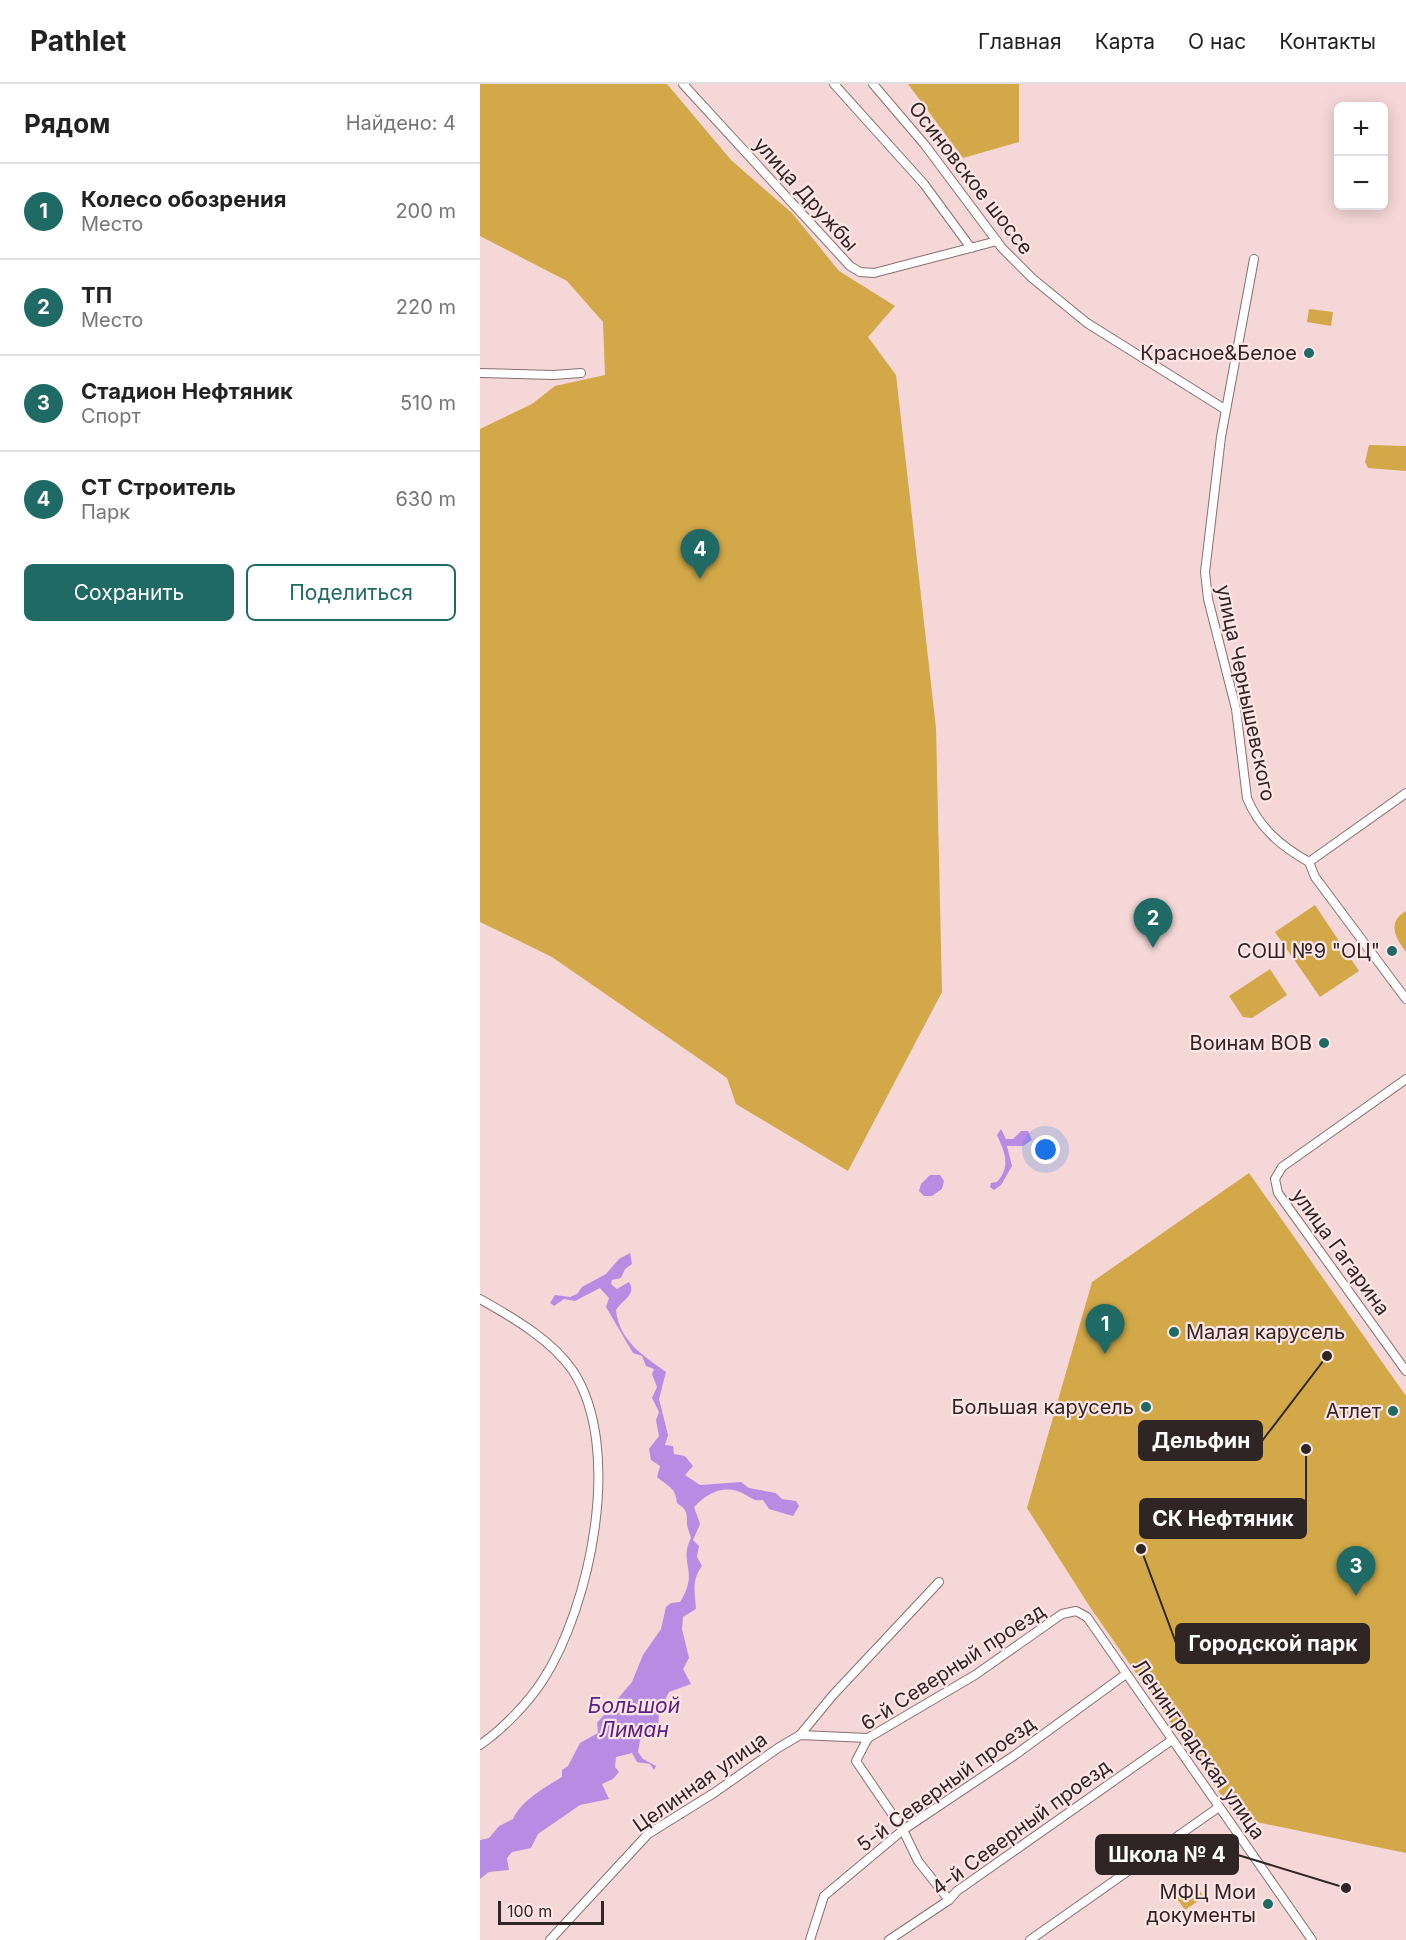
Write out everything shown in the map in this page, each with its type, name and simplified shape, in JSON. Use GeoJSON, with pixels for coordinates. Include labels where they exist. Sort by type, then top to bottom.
{"type":"FeatureCollection","features":[{"type":"Feature","properties":{"kind":"street","name":"улица Дружбы"},"geometry":{"type":"LineString","coordinates":[[683,84],[850,266],[860,272],[874,273],[997,241]]}},
{"type":"Feature","properties":{"kind":"street"},"geometry":{"type":"LineString","coordinates":[[834,84],[924,184],[971,248]]}},
{"type":"Feature","properties":{"kind":"street","name":"Осиновское шоссе"},"geometry":{"type":"LineString","coordinates":[[873,84],[925,145],[997,241],[1032,278],[1086,323],[1226,410]]}},
{"type":"Feature","properties":{"kind":"street","name":"улица Чернышевского"},"geometry":{"type":"LineString","coordinates":[[1254,258],[1226,410],[1206,565],[1208,599],[1236,709],[1250,804],[1268,833],[1288,850],[1309,861]]}},
{"type":"Feature","properties":{"kind":"street"},"geometry":{"type":"LineString","coordinates":[[480,373],[553,375],[581,373]]}},
{"type":"Feature","properties":{"kind":"street"},"geometry":{"type":"LineString","coordinates":[[1406,794],[1309,861],[1315,877],[1406,999]]}},
{"type":"Feature","properties":{"kind":"street","name":"улица Гагарина"},"geometry":{"type":"LineString","coordinates":[[1406,1079],[1282,1167],[1275,1179],[1278,1193],[1406,1371]]}},
{"type":"Feature","properties":{"kind":"street"},"geometry":{"type":"LineString","coordinates":[[480,1299],[536,1336],[573,1371],[586,1397],[595,1432],[598,1491],[595,1532],[584,1581],[568,1628],[551,1667],[536,1690],[480,1745]]}},
{"type":"Feature","properties":{"kind":"street","name":"Целинная улица"},"geometry":{"type":"LineString","coordinates":[[550,1940],[648,1834],[800,1735],[833,1695],[939,1582]]}},
{"type":"Feature","properties":{"kind":"street","name":"Ленинградская улица"},"geometry":{"type":"LineString","coordinates":[[1076,1611],[1087,1617],[1312,1940]]}},
{"type":"Feature","properties":{"kind":"street","name":"6-й Северный проезд"},"geometry":{"type":"LineString","coordinates":[[903,1830],[856,1761],[868,1738],[975,1675],[1062,1614],[1076,1611]]}},
{"type":"Feature","properties":{"kind":"street","name":"5-й Северный проезд"},"geometry":{"type":"LineString","coordinates":[[810,1940],[824,1896],[903,1830],[1015,1755],[1126,1674]]}},
{"type":"Feature","properties":{"kind":"street"},"geometry":{"type":"LineString","coordinates":[[800,1735],[868,1738]]}},
{"type":"Feature","properties":{"kind":"street","name":"4-й Северный проезд"},"geometry":{"type":"LineString","coordinates":[[889,1940],[950,1900],[957,1891],[1172,1740]]}},
{"type":"Feature","properties":{"kind":"street"},"geometry":{"type":"LineString","coordinates":[[1030,1940],[1219,1807]]}},
{"type":"Feature","properties":{"kind":"street"},"geometry":{"type":"LineString","coordinates":[[903,1830],[918,1861],[950,1900]]}},
{"type":"Feature","properties":{"kind":"shaded area"},"geometry":{"type":"Polygon","coordinates":[[[480,84],[667,84],[731,160],[792,213],[839,271],[895,306],[868,337],[896,375],[936,728],[942,992],[848,1171],[736,1104],[727,1078],[552,957],[480,922],[480,429],[532,404],[555,386],[605,375],[603,322],[567,281],[480,236],[480,84]]]}},
{"type":"Feature","properties":{"kind":"shaded area"},"geometry":{"type":"Polygon","coordinates":[[[908,84],[1019,84],[1019,142],[963,158],[908,84]]]}},
{"type":"Feature","properties":{"kind":"shaded area"},"geometry":{"type":"Polygon","coordinates":[[[1309,309],[1333,312],[1331,326],[1307,322],[1309,309]]]}},
{"type":"Feature","properties":{"kind":"shaded area"},"geometry":{"type":"Polygon","coordinates":[[[1369,445],[1406,446],[1406,471],[1368,468],[1365,462],[1369,445]]]}},
{"type":"Feature","properties":{"kind":"shaded area"},"geometry":{"type":"Polygon","coordinates":[[[1315,905],[1359,971],[1320,997],[1275,932],[1315,905]]]}},
{"type":"Feature","properties":{"kind":"shaded area"},"geometry":{"type":"Polygon","coordinates":[[[1406,911],[1406,952],[1396,936],[1395,925],[1396,920],[1406,911]]]}},
{"type":"Feature","properties":{"kind":"shaded area"},"geometry":{"type":"Polygon","coordinates":[[[1270,969],[1287,995],[1252,1018],[1243,1017],[1229,996],[1270,969]]]}},
{"type":"Feature","properties":{"kind":"shaded area"},"geometry":{"type":"Polygon","coordinates":[[[1249,1173],[1406,1396],[1406,1853],[1237,1818],[1090,1607],[1027,1508],[1092,1282],[1249,1173]]]}},
{"type":"Feature","properties":{"kind":"shaded area"},"geometry":{"type":"Polygon","coordinates":[[[1195,1884],[1204,1897],[1185,1910],[1176,1897],[1195,1884]]]}},
{"type":"Feature","properties":{"kind":"water"},"geometry":{"type":"Polygon","coordinates":[[[1001,1129],[1006,1139],[1013,1139],[1021,1131],[1028,1131],[1032,1140],[1023,1146],[1007,1146],[1012,1166],[1001,1185],[994,1190],[990,1187],[991,1183],[997,1182],[1005,1165],[1004,1154],[997,1135],[1001,1129]]]}},
{"type":"Feature","properties":{"kind":"water"},"geometry":{"type":"Polygon","coordinates":[[[930,1175],[940,1175],[944,1181],[942,1189],[932,1196],[924,1196],[919,1191],[921,1184],[930,1175]]]}},
{"type":"Feature","properties":{"kind":"water","name":"Большой Лиман"},"geometry":{"type":"Polygon","coordinates":[[[630,1253],[632,1264],[625,1269],[621,1278],[612,1280],[611,1284],[617,1289],[629,1282],[631,1287],[630,1294],[616,1310],[618,1321],[622,1331],[634,1347],[666,1372],[659,1399],[668,1435],[665,1445],[673,1446],[674,1454],[685,1456],[693,1466],[685,1475],[700,1485],[741,1482],[749,1488],[776,1493],[782,1499],[796,1501],[799,1506],[793,1516],[769,1509],[763,1500],[754,1499],[739,1491],[724,1490],[711,1493],[694,1507],[700,1524],[693,1540],[699,1546],[697,1557],[702,1566],[695,1582],[696,1609],[683,1617],[682,1629],[689,1658],[683,1669],[691,1684],[669,1692],[659,1712],[658,1729],[640,1740],[638,1752],[643,1759],[656,1766],[654,1770],[650,1764],[637,1762],[632,1753],[616,1757],[615,1767],[619,1772],[613,1779],[602,1784],[609,1799],[580,1805],[538,1834],[531,1848],[512,1852],[507,1858],[509,1870],[489,1872],[480,1879],[480,1840],[489,1838],[499,1826],[513,1819],[528,1800],[562,1777],[562,1770],[568,1766],[580,1743],[598,1733],[597,1723],[632,1682],[643,1655],[661,1629],[666,1607],[671,1603],[680,1602],[688,1583],[687,1555],[691,1538],[685,1510],[677,1503],[673,1490],[657,1477],[660,1466],[651,1460],[649,1449],[659,1436],[656,1420],[659,1412],[652,1398],[657,1387],[652,1374],[654,1369],[646,1366],[642,1356],[633,1353],[606,1307],[609,1298],[600,1288],[575,1301],[564,1299],[554,1306],[550,1303],[555,1295],[570,1297],[577,1294],[582,1287],[606,1274],[619,1259],[630,1253]]]}},
{"type":"Feature","properties":{"kind":"place","name":"Красное&Белое"},"geometry":{"type":"Point","coordinates":[1309,353]}},
{"type":"Feature","properties":{"kind":"place","name":"СТ Строитель"},"geometry":{"type":"Point","coordinates":[700,579]}},
{"type":"Feature","properties":{"kind":"place","name":"ТП"},"geometry":{"type":"Point","coordinates":[1153,948]}},
{"type":"Feature","properties":{"kind":"place","name":"СОШ №9 \"ОЦ\""},"geometry":{"type":"Point","coordinates":[1392,951]}},
{"type":"Feature","properties":{"kind":"place","name":"Воинам ВОВ"},"geometry":{"type":"Point","coordinates":[1324,1043]}},
{"type":"Feature","properties":{"kind":"place","name":"Малая карусель"},"geometry":{"type":"Point","coordinates":[1174,1332]}},
{"type":"Feature","properties":{"kind":"place","name":"Колесо обозрения"},"geometry":{"type":"Point","coordinates":[1105,1354]}},
{"type":"Feature","properties":{"kind":"place","name":"Дельфин"},"geometry":{"type":"Point","coordinates":[1327,1356]}},
{"type":"Feature","properties":{"kind":"place","name":"Большая карусель"},"geometry":{"type":"Point","coordinates":[1146,1407]}},
{"type":"Feature","properties":{"kind":"place","name":"Атлет"},"geometry":{"type":"Point","coordinates":[1393,1411]}},
{"type":"Feature","properties":{"kind":"place","name":"СК Нефтяник"},"geometry":{"type":"Point","coordinates":[1306,1449]}},
{"type":"Feature","properties":{"kind":"place","name":"Городской парк"},"geometry":{"type":"Point","coordinates":[1141,1549]}},
{"type":"Feature","properties":{"kind":"place","name":"Стадион Нефтяник"},"geometry":{"type":"Point","coordinates":[1356,1596]}},
{"type":"Feature","properties":{"kind":"place","name":"Школа № 4"},"geometry":{"type":"Point","coordinates":[1346,1888]}},
{"type":"Feature","properties":{"kind":"place","name":"МФЦ Мои документы"},"geometry":{"type":"Point","coordinates":[1268,1904]}}]}
